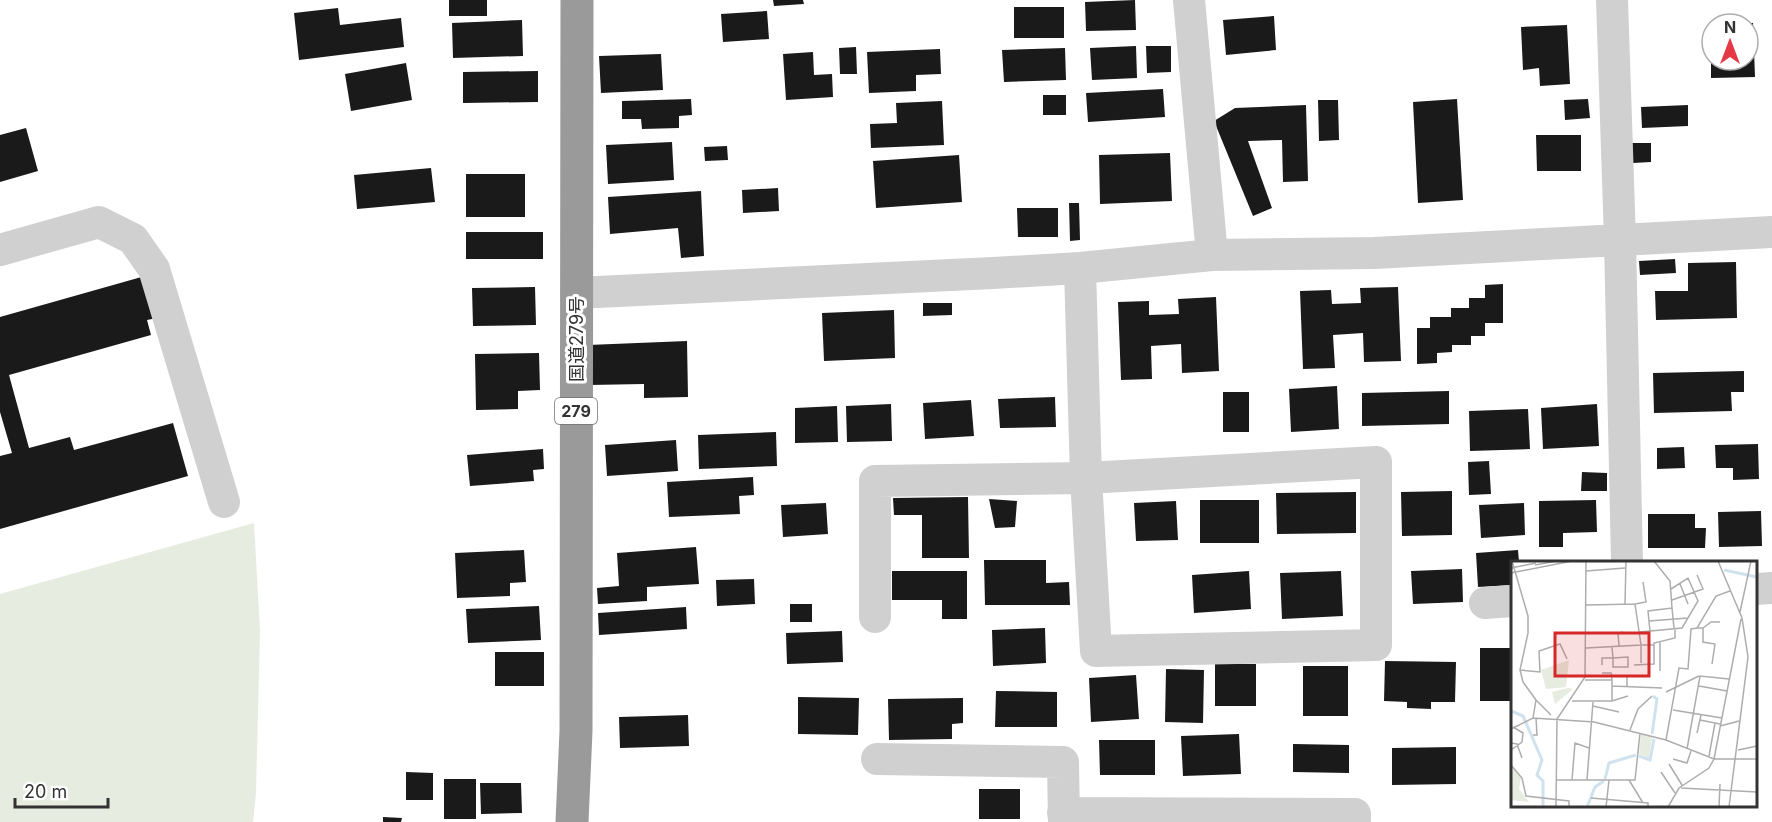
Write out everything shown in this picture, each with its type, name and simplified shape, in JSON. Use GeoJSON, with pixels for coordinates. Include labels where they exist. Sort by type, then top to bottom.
{"type":"FeatureCollection","features":[{"type":"Feature","properties":{"kind":"highway","name":"国道279号"},"geometry":{"type":"LineString","coordinates":[[572,822],[576,731],[577,0]]}},
{"type":"Feature","properties":{"kind":"street"},"geometry":{"type":"LineString","coordinates":[[1189,0],[1212,255]]}},
{"type":"Feature","properties":{"kind":"street"},"geometry":{"type":"LineString","coordinates":[[1612,0],[1627,561]]}},
{"type":"Feature","properties":{"kind":"street"},"geometry":{"type":"LineString","coordinates":[[0,250],[99,222],[133,239],[154,269],[224,502]]}},
{"type":"Feature","properties":{"kind":"street"},"geometry":{"type":"LineString","coordinates":[[576,293],[1080,268],[1212,255],[1374,253],[1772,232]]}},
{"type":"Feature","properties":{"kind":"street"},"geometry":{"type":"LineString","coordinates":[[875,617],[875,481],[1086,478],[1376,462],[1376,645],[1096,651],[1086,478],[1080,268]]}},
{"type":"Feature","properties":{"kind":"street"},"geometry":{"type":"LineString","coordinates":[[1757,589],[1772,588]]}},
{"type":"Feature","properties":{"kind":"street"},"geometry":{"type":"LineString","coordinates":[[877,759],[1063,762],[1064,818],[1355,814],[1355,822]]}},
{"type":"Feature","properties":{"kind":"shaded area"},"geometry":{"type":"Polygon","coordinates":[[[254,523],[260,631],[256,792],[253,822],[0,822],[0,594],[254,523]]]}},
{"type":"Feature","properties":{"kind":"building"},"geometry":{"type":"Polygon","coordinates":[[[449,0],[487,0],[487,16],[449,16],[449,0]]]}},
{"type":"Feature","properties":{"kind":"building"},"geometry":{"type":"Polygon","coordinates":[[[773,0],[803,0],[804,4],[774,6],[773,0]]]}},
{"type":"Feature","properties":{"kind":"building"},"geometry":{"type":"Polygon","coordinates":[[[1135,0],[1136,30],[1086,31],[1085,2],[1135,0]]]}},
{"type":"Feature","properties":{"kind":"building"},"geometry":{"type":"Polygon","coordinates":[[[1014,7],[1064,7],[1064,38],[1014,38],[1014,7]]]}},
{"type":"Feature","properties":{"kind":"building"},"geometry":{"type":"Polygon","coordinates":[[[338,8],[340,25],[401,18],[404,47],[299,60],[294,13],[338,8]]]}},
{"type":"Feature","properties":{"kind":"building"},"geometry":{"type":"Polygon","coordinates":[[[767,11],[769,39],[723,42],[721,14],[767,11]]]}},
{"type":"Feature","properties":{"kind":"building"},"geometry":{"type":"Polygon","coordinates":[[[1274,16],[1276,50],[1226,55],[1223,20],[1274,16]]]}},
{"type":"Feature","properties":{"kind":"building"},"geometry":{"type":"Polygon","coordinates":[[[522,20],[523,56],[453,58],[452,23],[522,20]]]}},
{"type":"Feature","properties":{"kind":"building"},"geometry":{"type":"Polygon","coordinates":[[[1567,25],[1570,84],[1540,86],[1539,68],[1523,70],[1521,27],[1567,25]]]}},
{"type":"Feature","properties":{"kind":"building"},"geometry":{"type":"Polygon","coordinates":[[[1136,46],[1137,78],[1092,80],[1090,48],[1136,46]]]}},
{"type":"Feature","properties":{"kind":"building"},"geometry":{"type":"Polygon","coordinates":[[[1146,46],[1171,46],[1171,72],[1147,73],[1146,46]]]}},
{"type":"Feature","properties":{"kind":"building"},"geometry":{"type":"Polygon","coordinates":[[[856,47],[857,74],[840,74],[839,48],[856,47]]]}},
{"type":"Feature","properties":{"kind":"building"},"geometry":{"type":"Polygon","coordinates":[[[1065,48],[1066,80],[1004,82],[1002,50],[1065,48]]]}},
{"type":"Feature","properties":{"kind":"building"},"geometry":{"type":"Polygon","coordinates":[[[940,49],[941,74],[916,75],[916,91],[869,93],[867,52],[940,49]]]}},
{"type":"Feature","properties":{"kind":"building"},"geometry":{"type":"Polygon","coordinates":[[[813,52],[814,75],[832,74],[833,97],[786,100],[783,54],[813,52]]]}},
{"type":"Feature","properties":{"kind":"building"},"geometry":{"type":"Polygon","coordinates":[[[661,54],[663,90],[601,93],[599,56],[661,54]]]}},
{"type":"Feature","properties":{"kind":"building"},"geometry":{"type":"Polygon","coordinates":[[[406,63],[412,100],[351,111],[345,74],[406,63]]]}},
{"type":"Feature","properties":{"kind":"building"},"geometry":{"type":"Polygon","coordinates":[[[538,71],[538,102],[463,103],[463,72],[538,71]]]}},
{"type":"Feature","properties":{"kind":"building"},"geometry":{"type":"Polygon","coordinates":[[[1711,72],[1755,72],[1755,77],[1711,78],[1711,72]]]}},
{"type":"Feature","properties":{"kind":"building"},"geometry":{"type":"Polygon","coordinates":[[[1163,89],[1165,117],[1088,122],[1086,93],[1163,89]]]}},
{"type":"Feature","properties":{"kind":"building"},"geometry":{"type":"Polygon","coordinates":[[[1043,95],[1066,95],[1066,115],[1043,115],[1043,95]]]}},
{"type":"Feature","properties":{"kind":"building"},"geometry":{"type":"Polygon","coordinates":[[[691,99],[692,115],[679,116],[679,128],[642,129],[641,119],[622,119],[622,101],[691,99]]]}},
{"type":"Feature","properties":{"kind":"building"},"geometry":{"type":"Polygon","coordinates":[[[1457,99],[1463,200],[1418,203],[1413,102],[1457,99]]]}},
{"type":"Feature","properties":{"kind":"building"},"geometry":{"type":"Polygon","coordinates":[[[1588,99],[1590,118],[1565,120],[1564,100],[1588,99]]]}},
{"type":"Feature","properties":{"kind":"building"},"geometry":{"type":"Polygon","coordinates":[[[1318,100],[1338,100],[1339,140],[1319,141],[1318,100]]]}},
{"type":"Feature","properties":{"kind":"building"},"geometry":{"type":"Polygon","coordinates":[[[942,101],[944,145],[871,148],[870,124],[897,123],[896,103],[942,101]]]}},
{"type":"Feature","properties":{"kind":"building"},"geometry":{"type":"Polygon","coordinates":[[[1306,105],[1308,181],[1283,182],[1282,140],[1248,141],[1272,208],[1253,216],[1214,121],[1235,108],[1306,105]]]}},
{"type":"Feature","properties":{"kind":"building"},"geometry":{"type":"Polygon","coordinates":[[[1688,105],[1688,126],[1642,128],[1641,107],[1688,105]]]}},
{"type":"Feature","properties":{"kind":"building"},"geometry":{"type":"Polygon","coordinates":[[[26,128],[38,171],[0,182],[0,135],[26,128]]]}},
{"type":"Feature","properties":{"kind":"building"},"geometry":{"type":"Polygon","coordinates":[[[1536,135],[1581,135],[1581,171],[1537,171],[1536,135]]]}},
{"type":"Feature","properties":{"kind":"building"},"geometry":{"type":"Polygon","coordinates":[[[672,142],[674,180],[608,184],[606,145],[672,142]]]}},
{"type":"Feature","properties":{"kind":"building"},"geometry":{"type":"Polygon","coordinates":[[[1632,143],[1651,143],[1651,162],[1633,163],[1632,143]]]}},
{"type":"Feature","properties":{"kind":"building"},"geometry":{"type":"Polygon","coordinates":[[[727,146],[728,160],[705,161],[704,147],[727,146]]]}},
{"type":"Feature","properties":{"kind":"building"},"geometry":{"type":"Polygon","coordinates":[[[1170,153],[1172,201],[1100,204],[1099,155],[1170,153]]]}},
{"type":"Feature","properties":{"kind":"building"},"geometry":{"type":"Polygon","coordinates":[[[959,155],[962,202],[876,208],[873,161],[959,155]]]}},
{"type":"Feature","properties":{"kind":"building"},"geometry":{"type":"Polygon","coordinates":[[[431,168],[435,202],[357,209],[354,175],[431,168]]]}},
{"type":"Feature","properties":{"kind":"building"},"geometry":{"type":"Polygon","coordinates":[[[466,174],[525,174],[525,217],[466,217],[466,174]]]}},
{"type":"Feature","properties":{"kind":"building"},"geometry":{"type":"Polygon","coordinates":[[[778,188],[779,211],[743,213],[742,190],[778,188]]]}},
{"type":"Feature","properties":{"kind":"building"},"geometry":{"type":"Polygon","coordinates":[[[701,191],[704,256],[681,258],[678,228],[610,234],[608,197],[701,191]]]}},
{"type":"Feature","properties":{"kind":"building"},"geometry":{"type":"Polygon","coordinates":[[[1069,203],[1079,203],[1080,240],[1070,241],[1069,203]]]}},
{"type":"Feature","properties":{"kind":"building"},"geometry":{"type":"Polygon","coordinates":[[[1017,208],[1058,208],[1058,237],[1018,237],[1017,208]]]}},
{"type":"Feature","properties":{"kind":"building"},"geometry":{"type":"Polygon","coordinates":[[[466,232],[543,232],[543,259],[466,259],[466,232]]]}},
{"type":"Feature","properties":{"kind":"building"},"geometry":{"type":"Polygon","coordinates":[[[1675,259],[1676,273],[1640,275],[1639,261],[1675,259]]]}},
{"type":"Feature","properties":{"kind":"building"},"geometry":{"type":"Polygon","coordinates":[[[1736,262],[1737,318],[1656,320],[1655,291],[1688,291],[1688,263],[1736,262]]]}},
{"type":"Feature","properties":{"kind":"building"},"geometry":{"type":"Polygon","coordinates":[[[145,276],[157,318],[147,320],[151,335],[9,375],[29,448],[70,437],[74,450],[173,423],[188,476],[0,529],[0,456],[12,453],[0,412],[0,317],[145,276]]]}},
{"type":"Feature","properties":{"kind":"building"},"geometry":{"type":"Polygon","coordinates":[[[1503,284],[1503,323],[1485,323],[1485,336],[1471,336],[1471,345],[1452,345],[1452,352],[1437,353],[1437,363],[1417,364],[1417,328],[1430,328],[1430,317],[1451,317],[1451,308],[1469,308],[1469,298],[1485,298],[1485,285],[1503,284]]]}},
{"type":"Feature","properties":{"kind":"building"},"geometry":{"type":"Polygon","coordinates":[[[535,287],[536,325],[473,326],[472,288],[535,287]]]}},
{"type":"Feature","properties":{"kind":"building"},"geometry":{"type":"Polygon","coordinates":[[[1398,287],[1401,361],[1364,362],[1363,333],[1333,335],[1335,368],[1303,369],[1300,291],[1331,290],[1332,304],[1361,303],[1360,288],[1398,287]]]}},
{"type":"Feature","properties":{"kind":"building"},"geometry":{"type":"Polygon","coordinates":[[[1216,297],[1219,371],[1182,373],[1181,344],[1151,346],[1152,379],[1121,380],[1118,302],[1149,301],[1149,315],[1179,314],[1178,299],[1216,297]]]}},
{"type":"Feature","properties":{"kind":"building"},"geometry":{"type":"Polygon","coordinates":[[[923,303],[952,303],[952,315],[923,316],[923,303]]]}},
{"type":"Feature","properties":{"kind":"building"},"geometry":{"type":"Polygon","coordinates":[[[894,310],[895,358],[824,361],[822,313],[894,310]]]}},
{"type":"Feature","properties":{"kind":"building"},"geometry":{"type":"Polygon","coordinates":[[[687,341],[688,397],[644,398],[644,384],[589,385],[588,345],[687,341]]]}},
{"type":"Feature","properties":{"kind":"building"},"geometry":{"type":"Polygon","coordinates":[[[539,353],[540,390],[518,391],[518,409],[476,410],[475,354],[539,353]]]}},
{"type":"Feature","properties":{"kind":"building"},"geometry":{"type":"Polygon","coordinates":[[[1744,371],[1744,392],[1731,392],[1732,411],[1654,413],[1653,373],[1744,371]]]}},
{"type":"Feature","properties":{"kind":"building"},"geometry":{"type":"Polygon","coordinates":[[[1337,386],[1339,429],[1291,432],[1289,389],[1337,386]]]}},
{"type":"Feature","properties":{"kind":"building"},"geometry":{"type":"Polygon","coordinates":[[[1449,391],[1449,424],[1362,426],[1362,393],[1449,391]]]}},
{"type":"Feature","properties":{"kind":"building"},"geometry":{"type":"Polygon","coordinates":[[[1223,392],[1249,392],[1249,432],[1223,432],[1223,392]]]}},
{"type":"Feature","properties":{"kind":"building"},"geometry":{"type":"Polygon","coordinates":[[[1055,397],[1056,427],[1000,428],[998,399],[1055,397]]]}},
{"type":"Feature","properties":{"kind":"building"},"geometry":{"type":"Polygon","coordinates":[[[971,400],[974,436],[925,439],[923,403],[971,400]]]}},
{"type":"Feature","properties":{"kind":"building"},"geometry":{"type":"Polygon","coordinates":[[[891,404],[892,441],[847,442],[846,406],[891,404]]]}},
{"type":"Feature","properties":{"kind":"building"},"geometry":{"type":"Polygon","coordinates":[[[1597,404],[1599,446],[1543,449],[1541,408],[1597,404]]]}},
{"type":"Feature","properties":{"kind":"building"},"geometry":{"type":"Polygon","coordinates":[[[837,406],[838,442],[795,443],[795,408],[837,406]]]}},
{"type":"Feature","properties":{"kind":"building"},"geometry":{"type":"Polygon","coordinates":[[[1528,409],[1530,449],[1470,451],[1469,411],[1528,409]]]}},
{"type":"Feature","properties":{"kind":"building"},"geometry":{"type":"Polygon","coordinates":[[[776,432],[777,466],[699,469],[698,435],[776,432]]]}},
{"type":"Feature","properties":{"kind":"building"},"geometry":{"type":"Polygon","coordinates":[[[676,440],[678,471],[607,476],[605,445],[676,440]]]}},
{"type":"Feature","properties":{"kind":"building"},"geometry":{"type":"Polygon","coordinates":[[[1758,444],[1759,479],[1733,480],[1733,468],[1716,468],[1715,445],[1758,444]]]}},
{"type":"Feature","properties":{"kind":"building"},"geometry":{"type":"Polygon","coordinates":[[[1684,447],[1685,468],[1657,469],[1657,448],[1684,447]]]}},
{"type":"Feature","properties":{"kind":"building"},"geometry":{"type":"Polygon","coordinates":[[[543,449],[544,469],[533,470],[534,481],[470,486],[467,455],[543,449]]]}},
{"type":"Feature","properties":{"kind":"building"},"geometry":{"type":"Polygon","coordinates":[[[1489,461],[1491,494],[1469,495],[1468,462],[1489,461]]]}},
{"type":"Feature","properties":{"kind":"building"},"geometry":{"type":"Polygon","coordinates":[[[1582,472],[1607,473],[1607,491],[1581,491],[1582,472]]]}},
{"type":"Feature","properties":{"kind":"building"},"geometry":{"type":"Polygon","coordinates":[[[753,477],[754,495],[739,496],[740,514],[669,517],[667,482],[753,477]]]}},
{"type":"Feature","properties":{"kind":"building"},"geometry":{"type":"Polygon","coordinates":[[[1452,491],[1452,535],[1402,536],[1401,492],[1452,491]]]}},
{"type":"Feature","properties":{"kind":"building"},"geometry":{"type":"Polygon","coordinates":[[[1356,492],[1356,533],[1277,534],[1276,493],[1356,492]]]}},
{"type":"Feature","properties":{"kind":"building"},"geometry":{"type":"Polygon","coordinates":[[[968,497],[969,558],[922,558],[922,515],[894,515],[893,498],[968,497]]]}},
{"type":"Feature","properties":{"kind":"building"},"geometry":{"type":"Polygon","coordinates":[[[989,499],[1017,501],[1015,527],[995,528],[989,499]]]}},
{"type":"Feature","properties":{"kind":"building"},"geometry":{"type":"Polygon","coordinates":[[[1200,500],[1259,500],[1259,543],[1200,543],[1200,500]]]}},
{"type":"Feature","properties":{"kind":"building"},"geometry":{"type":"Polygon","coordinates":[[[1596,500],[1597,532],[1563,533],[1563,547],[1539,547],[1539,501],[1596,500]]]}},
{"type":"Feature","properties":{"kind":"building"},"geometry":{"type":"Polygon","coordinates":[[[1176,501],[1178,540],[1136,541],[1134,503],[1176,501]]]}},
{"type":"Feature","properties":{"kind":"building"},"geometry":{"type":"Polygon","coordinates":[[[826,503],[828,534],[783,537],[781,505],[826,503]]]}},
{"type":"Feature","properties":{"kind":"building"},"geometry":{"type":"Polygon","coordinates":[[[1524,503],[1525,535],[1481,538],[1479,505],[1524,503]]]}},
{"type":"Feature","properties":{"kind":"building"},"geometry":{"type":"Polygon","coordinates":[[[1761,511],[1762,546],[1719,547],[1718,512],[1761,511]]]}},
{"type":"Feature","properties":{"kind":"building"},"geometry":{"type":"Polygon","coordinates":[[[1648,514],[1695,514],[1695,528],[1706,528],[1705,548],[1648,548],[1648,514]]]}},
{"type":"Feature","properties":{"kind":"building"},"geometry":{"type":"Polygon","coordinates":[[[696,547],[699,584],[647,587],[647,601],[598,604],[597,588],[619,586],[617,553],[696,547]]]}},
{"type":"Feature","properties":{"kind":"building"},"geometry":{"type":"Polygon","coordinates":[[[524,550],[526,582],[510,583],[510,596],[457,598],[455,553],[524,550]]]}},
{"type":"Feature","properties":{"kind":"building"},"geometry":{"type":"Polygon","coordinates":[[[1518,550],[1519,561],[1511,561],[1511,585],[1478,587],[1476,553],[1518,550]]]}},
{"type":"Feature","properties":{"kind":"building"},"geometry":{"type":"Polygon","coordinates":[[[984,560],[1046,560],[1046,583],[1069,582],[1070,605],[985,605],[984,560]]]}},
{"type":"Feature","properties":{"kind":"building"},"geometry":{"type":"Polygon","coordinates":[[[1462,569],[1463,602],[1413,604],[1411,571],[1462,569]]]}},
{"type":"Feature","properties":{"kind":"building"},"geometry":{"type":"Polygon","coordinates":[[[892,571],[967,571],[967,619],[942,619],[942,600],[892,600],[892,571]]]}},
{"type":"Feature","properties":{"kind":"building"},"geometry":{"type":"Polygon","coordinates":[[[1249,571],[1251,609],[1194,613],[1192,575],[1249,571]]]}},
{"type":"Feature","properties":{"kind":"building"},"geometry":{"type":"Polygon","coordinates":[[[1341,571],[1343,616],[1282,619],[1280,573],[1341,571]]]}},
{"type":"Feature","properties":{"kind":"building"},"geometry":{"type":"Polygon","coordinates":[[[754,579],[755,604],[717,606],[716,580],[754,579]]]}},
{"type":"Feature","properties":{"kind":"building"},"geometry":{"type":"Polygon","coordinates":[[[790,604],[812,604],[812,622],[790,622],[790,604]]]}},
{"type":"Feature","properties":{"kind":"building"},"geometry":{"type":"Polygon","coordinates":[[[539,606],[541,640],[468,643],[466,609],[539,606]]]}},
{"type":"Feature","properties":{"kind":"building"},"geometry":{"type":"Polygon","coordinates":[[[686,607],[687,629],[599,635],[598,613],[686,607]]]}},
{"type":"Feature","properties":{"kind":"building"},"geometry":{"type":"Polygon","coordinates":[[[1045,628],[1046,663],[993,666],[992,630],[1045,628]]]}},
{"type":"Feature","properties":{"kind":"building"},"geometry":{"type":"Polygon","coordinates":[[[842,631],[843,662],[787,664],[786,633],[842,631]]]}},
{"type":"Feature","properties":{"kind":"building"},"geometry":{"type":"Polygon","coordinates":[[[1480,648],[1511,648],[1511,701],[1480,701],[1480,648]]]}},
{"type":"Feature","properties":{"kind":"building"},"geometry":{"type":"Polygon","coordinates":[[[495,652],[544,652],[544,686],[495,686],[495,652]]]}},
{"type":"Feature","properties":{"kind":"building"},"geometry":{"type":"Polygon","coordinates":[[[1385,661],[1456,662],[1455,702],[1431,702],[1431,709],[1407,708],[1407,702],[1384,701],[1385,661]]]}},
{"type":"Feature","properties":{"kind":"building"},"geometry":{"type":"Polygon","coordinates":[[[1215,664],[1256,664],[1256,706],[1215,706],[1215,664]]]}},
{"type":"Feature","properties":{"kind":"building"},"geometry":{"type":"Polygon","coordinates":[[[1303,666],[1348,666],[1348,716],[1303,716],[1303,666]]]}},
{"type":"Feature","properties":{"kind":"building"},"geometry":{"type":"Polygon","coordinates":[[[1166,669],[1204,670],[1203,723],[1165,722],[1166,669]]]}},
{"type":"Feature","properties":{"kind":"building"},"geometry":{"type":"Polygon","coordinates":[[[1136,675],[1139,719],[1091,722],[1089,678],[1136,675]]]}},
{"type":"Feature","properties":{"kind":"building"},"geometry":{"type":"Polygon","coordinates":[[[996,691],[1057,692],[1057,727],[995,727],[996,691]]]}},
{"type":"Feature","properties":{"kind":"building"},"geometry":{"type":"Polygon","coordinates":[[[798,697],[859,698],[858,735],[798,734],[798,697]]]}},
{"type":"Feature","properties":{"kind":"building"},"geometry":{"type":"Polygon","coordinates":[[[963,698],[963,723],[952,724],[952,739],[889,740],[888,699],[963,698]]]}},
{"type":"Feature","properties":{"kind":"building"},"geometry":{"type":"Polygon","coordinates":[[[688,715],[689,746],[620,748],[619,717],[688,715]]]}},
{"type":"Feature","properties":{"kind":"building"},"geometry":{"type":"Polygon","coordinates":[[[1239,734],[1241,774],[1183,776],[1181,736],[1239,734]]]}},
{"type":"Feature","properties":{"kind":"building"},"geometry":{"type":"Polygon","coordinates":[[[1099,740],[1155,740],[1155,775],[1100,775],[1099,740]]]}},
{"type":"Feature","properties":{"kind":"building"},"geometry":{"type":"Polygon","coordinates":[[[1293,744],[1349,745],[1349,773],[1293,772],[1293,744]]]}},
{"type":"Feature","properties":{"kind":"building"},"geometry":{"type":"Polygon","coordinates":[[[1456,747],[1456,784],[1392,785],[1392,748],[1456,747]]]}},
{"type":"Feature","properties":{"kind":"building"},"geometry":{"type":"Polygon","coordinates":[[[406,772],[433,773],[433,800],[406,800],[406,772]]]}},
{"type":"Feature","properties":{"kind":"building"},"geometry":{"type":"Polygon","coordinates":[[[444,779],[476,779],[476,819],[444,819],[444,779]]]}},
{"type":"Feature","properties":{"kind":"building"},"geometry":{"type":"Polygon","coordinates":[[[480,783],[521,783],[522,813],[481,814],[480,783]]]}},
{"type":"Feature","properties":{"kind":"building"},"geometry":{"type":"Polygon","coordinates":[[[979,789],[1020,789],[1020,819],[979,819],[979,789]]]}},
{"type":"Feature","properties":{"kind":"building"},"geometry":{"type":"Polygon","coordinates":[[[383,817],[402,818],[401,822],[383,822],[383,817]]]}}]}
